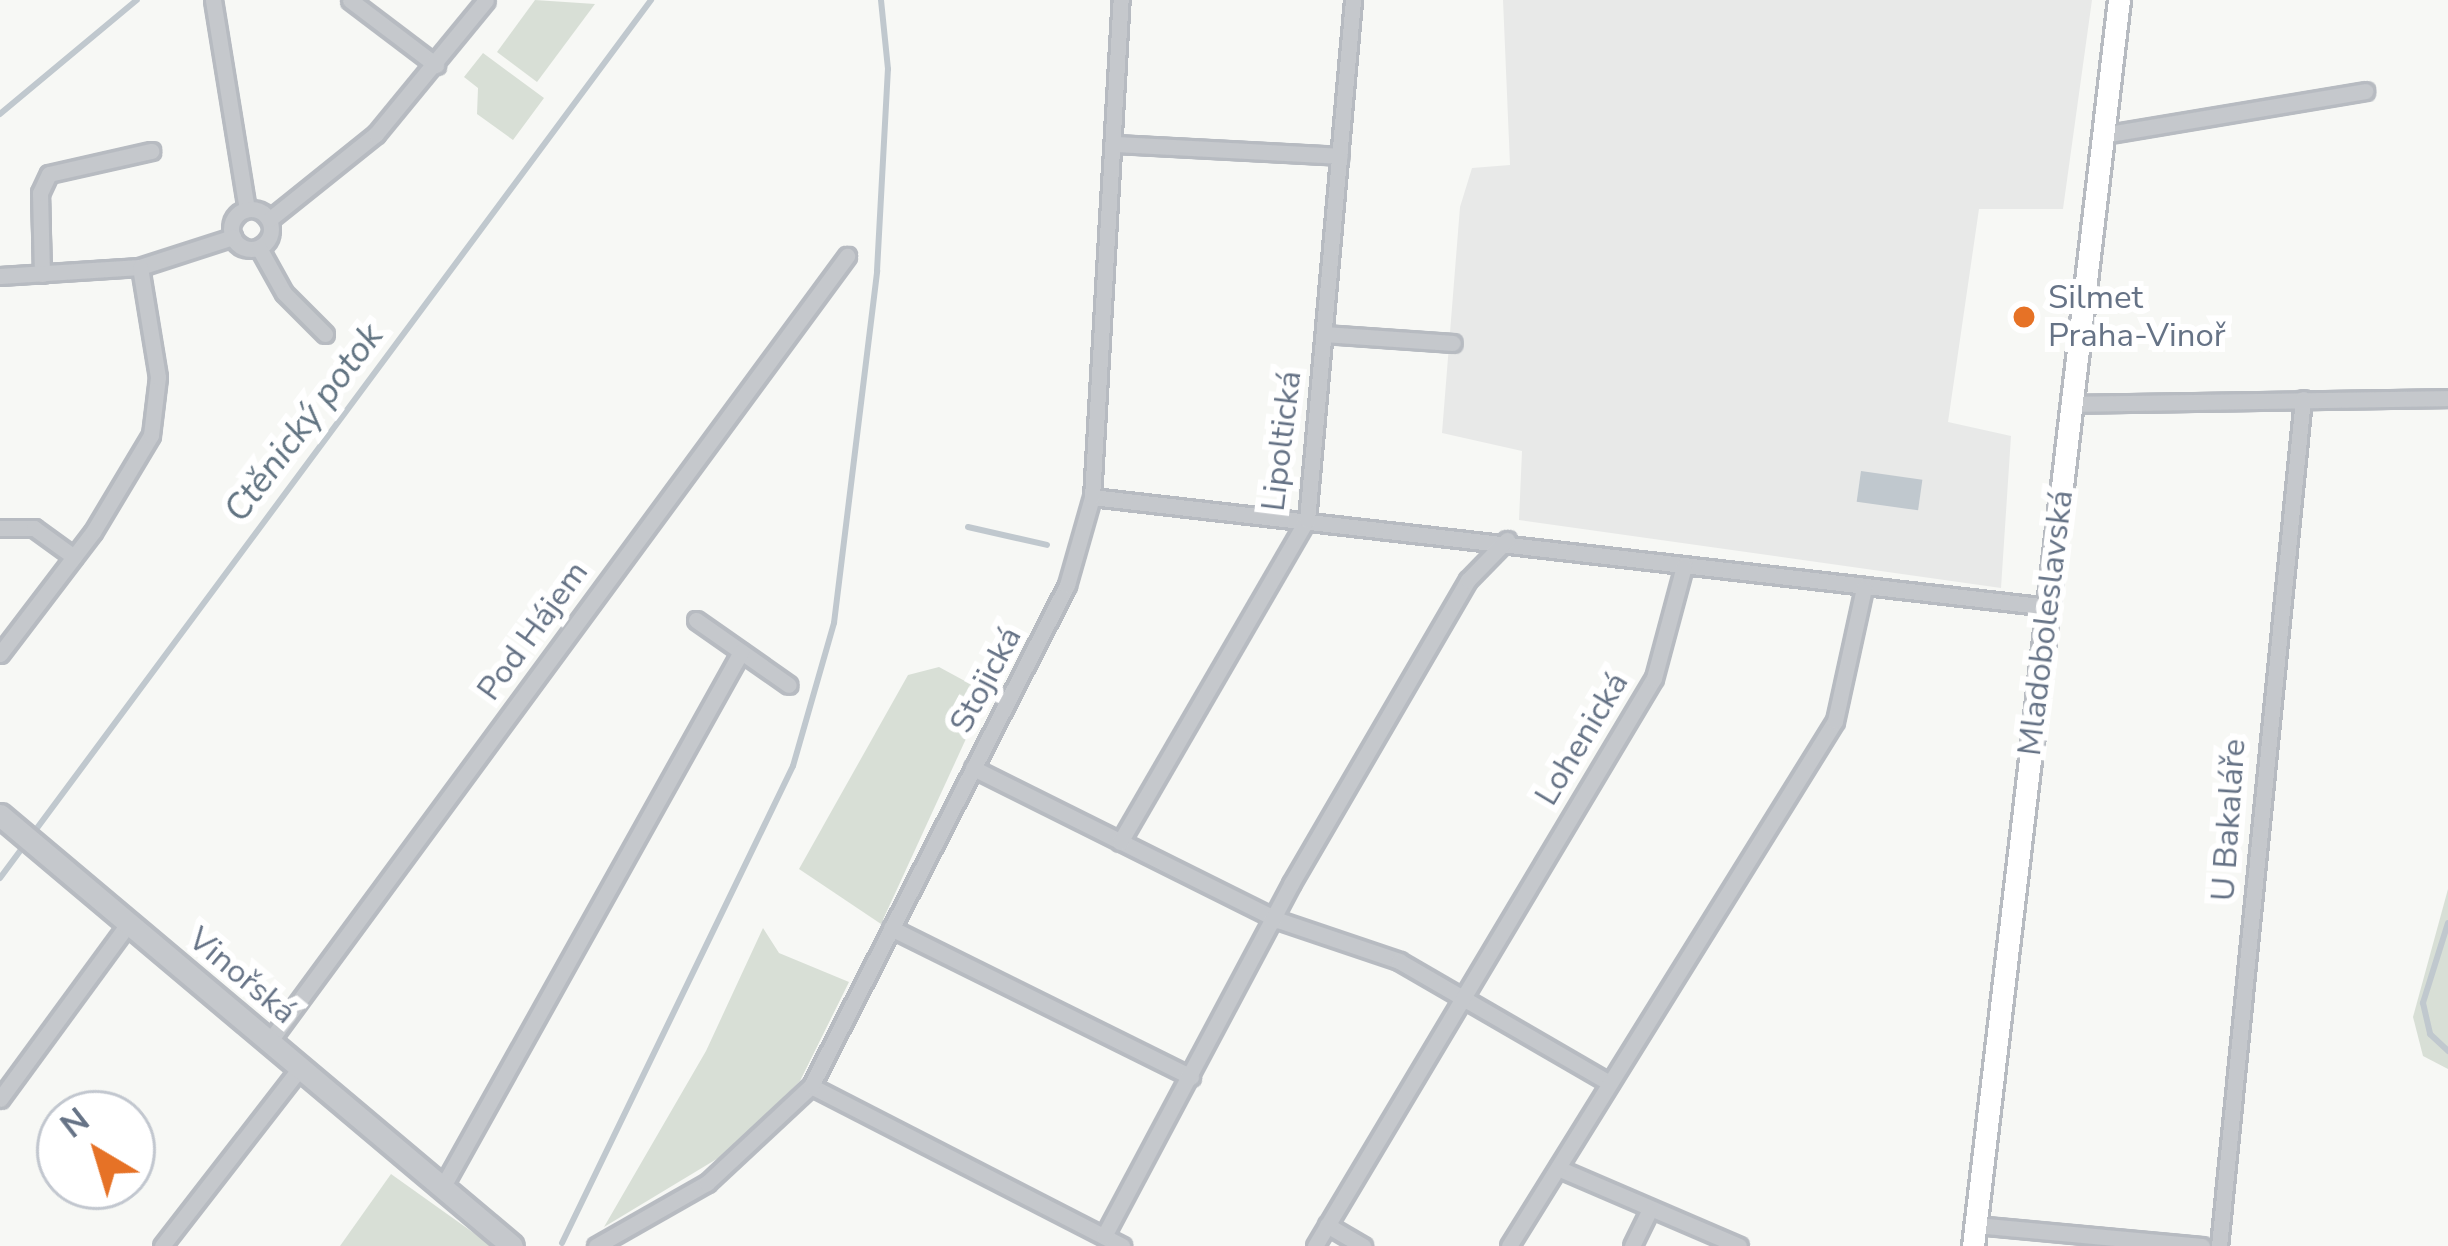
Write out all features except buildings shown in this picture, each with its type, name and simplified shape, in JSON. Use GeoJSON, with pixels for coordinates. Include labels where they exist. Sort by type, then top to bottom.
{"type":"FeatureCollection","features":[{"type":"Feature","properties":{"kind":"main road","name":"Mladoboleslavská"},"geometry":{"type":"LineString","coordinates":[[1974,1235],[2119,0]]}},
{"type":"Feature","properties":{"kind":"street"},"geometry":{"type":"LineString","coordinates":[[213,0],[247,209]]}},
{"type":"Feature","properties":{"kind":"street"},"geometry":{"type":"LineString","coordinates":[[350,0],[436,65]]}},
{"type":"Feature","properties":{"kind":"street"},"geometry":{"type":"LineString","coordinates":[[270,219],[341,167],[436,65],[486,0]]}},
{"type":"Feature","properties":{"kind":"street","name":"Stojická"},"geometry":{"type":"LineString","coordinates":[[596,1246],[707,1183],[811,1086],[1067,585],[1092,497],[1121,0]]}},
{"type":"Feature","properties":{"kind":"street","name":"Lipoltická"},"geometry":{"type":"LineString","coordinates":[[1120,842],[1307,520],[1353,0]]}},
{"type":"Feature","properties":{"kind":"street"},"geometry":{"type":"LineString","coordinates":[[2103,135],[2366,92]]}},
{"type":"Feature","properties":{"kind":"street"},"geometry":{"type":"LineString","coordinates":[[1114,144],[1340,156]]}},
{"type":"Feature","properties":{"kind":"street"},"geometry":{"type":"LineString","coordinates":[[42,274],[40,193],[49,175],[151,151]]}},
{"type":"Feature","properties":{"kind":"street"},"geometry":{"type":"LineString","coordinates":[[247,209],[270,219]]}},
{"type":"Feature","properties":{"kind":"street"},"geometry":{"type":"LineString","coordinates":[[233,238],[233,220],[247,209]]}},
{"type":"Feature","properties":{"kind":"street"},"geometry":{"type":"LineString","coordinates":[[259,248],[271,236],[270,219]]}},
{"type":"Feature","properties":{"kind":"street"},"geometry":{"type":"LineString","coordinates":[[0,276],[140,267],[233,238],[259,248],[284,293],[325,334]]}},
{"type":"Feature","properties":{"kind":"street","name":"Pod Hájem"},"geometry":{"type":"LineString","coordinates":[[269,1042],[847,256]]}},
{"type":"Feature","properties":{"kind":"street"},"geometry":{"type":"LineString","coordinates":[[0,654],[74,557],[143,454],[157,413],[140,267]]}},
{"type":"Feature","properties":{"kind":"street"},"geometry":{"type":"LineString","coordinates":[[1324,334],[1453,343]]}},
{"type":"Feature","properties":{"kind":"street"},"geometry":{"type":"LineString","coordinates":[[2072,404],[2448,398]]}},
{"type":"Feature","properties":{"kind":"street","name":"U Bakaláře"},"geometry":{"type":"LineString","coordinates":[[2218,1246],[2302,399]]}},
{"type":"Feature","properties":{"kind":"street"},"geometry":{"type":"LineString","coordinates":[[1092,497],[1508,540],[1684,566],[2048,608]]}},
{"type":"Feature","properties":{"kind":"street"},"geometry":{"type":"LineString","coordinates":[[0,528],[34,528],[74,557]]}},
{"type":"Feature","properties":{"kind":"street"},"geometry":{"type":"LineString","coordinates":[[1104,1237],[1468,580],[1508,540]]}},
{"type":"Feature","properties":{"kind":"street","name":"Lohenická"},"geometry":{"type":"LineString","coordinates":[[1315,1246],[1654,678],[1684,566]]}},
{"type":"Feature","properties":{"kind":"street"},"geometry":{"type":"LineString","coordinates":[[1509,1246],[1835,721],[1864,588]]}},
{"type":"Feature","properties":{"kind":"street"},"geometry":{"type":"LineString","coordinates":[[696,620],[789,685]]}},
{"type":"Feature","properties":{"kind":"street"},"geometry":{"type":"LineString","coordinates":[[442,1187],[742,652]]}},
{"type":"Feature","properties":{"kind":"street"},"geometry":{"type":"LineString","coordinates":[[974,768],[1278,920],[1399,961],[1608,1082]]}},
{"type":"Feature","properties":{"kind":"street","name":"Vinořská"},"geometry":{"type":"LineString","coordinates":[[9,822],[512,1246]]}},
{"type":"Feature","properties":{"kind":"street"},"geometry":{"type":"LineString","coordinates":[[0,1099],[129,923]]}},
{"type":"Feature","properties":{"kind":"street"},"geometry":{"type":"LineString","coordinates":[[891,928],[1191,1077]]}},
{"type":"Feature","properties":{"kind":"street"},"geometry":{"type":"LineString","coordinates":[[162,1246],[300,1067]]}},
{"type":"Feature","properties":{"kind":"street"},"geometry":{"type":"LineString","coordinates":[[811,1086],[1122,1246]]}},
{"type":"Feature","properties":{"kind":"street"},"geometry":{"type":"LineString","coordinates":[[1558,1168],[1739,1246]]}},
{"type":"Feature","properties":{"kind":"street"},"geometry":{"type":"LineString","coordinates":[[1632,1246],[1649,1211]]}},
{"type":"Feature","properties":{"kind":"street"},"geometry":{"type":"LineString","coordinates":[[1328,1225],[1363,1246]]}},
{"type":"Feature","properties":{"kind":"street"},"geometry":{"type":"LineString","coordinates":[[1974,1235],[2202,1246]]}},
{"type":"Feature","properties":{"kind":"shaded area"},"geometry":{"type":"Polygon","coordinates":[[[535,0],[595,4],[537,82],[497,52],[535,0]]]}},
{"type":"Feature","properties":{"kind":"shaded area"},"geometry":{"type":"Polygon","coordinates":[[[1503,0],[2092,0],[2063,209],[1979,209],[1948,422],[2011,436],[2001,588],[1519,520],[1522,451],[1442,433],[1460,207],[1472,168],[1510,165],[1503,0]]]}},
{"type":"Feature","properties":{"kind":"shaded area"},"geometry":{"type":"Polygon","coordinates":[[[483,53],[544,98],[513,140],[477,114],[478,88],[464,77],[483,53]]]}},
{"type":"Feature","properties":{"kind":"shaded area"},"geometry":{"type":"Polygon","coordinates":[[[1861,471],[1922,480],[1918,510],[1857,502],[1861,471]]]}},
{"type":"Feature","properties":{"kind":"shaded area"},"geometry":{"type":"Polygon","coordinates":[[[939,667],[987,693],[881,924],[799,869],[908,675],[939,667]]]}},
{"type":"Feature","properties":{"kind":"shaded area"},"geometry":{"type":"Polygon","coordinates":[[[2448,889],[2448,1069],[2423,1056],[2413,1017],[2448,889]]]}},
{"type":"Feature","properties":{"kind":"shaded area"},"geometry":{"type":"Polygon","coordinates":[[[763,928],[779,953],[849,982],[800,1081],[725,1154],[604,1227],[706,1051],[763,928]]]}},
{"type":"Feature","properties":{"kind":"shaded area"},"geometry":{"type":"Polygon","coordinates":[[[391,1174],[492,1246],[340,1246],[391,1174]]]}},
{"type":"Feature","properties":{"kind":"waterway"},"geometry":{"type":"LineString","coordinates":[[0,114],[137,0]]}},
{"type":"Feature","properties":{"kind":"waterway","name":"Ctěnický potok"},"geometry":{"type":"LineString","coordinates":[[0,878],[651,0]]}},
{"type":"Feature","properties":{"kind":"waterway"},"geometry":{"type":"LineString","coordinates":[[562,1243],[793,766],[834,623],[877,271],[888,69],[881,0]]}},
{"type":"Feature","properties":{"kind":"waterway"},"geometry":{"type":"LineString","coordinates":[[968,527],[1047,545]]}},
{"type":"Feature","properties":{"kind":"waterway"},"geometry":{"type":"LineString","coordinates":[[2448,923],[2423,1003],[2430,1034],[2448,1051]]}},
{"type":"Feature","properties":{"kind":"place","name":"Silmet Praha-Vinoř"},"geometry":{"type":"Point","coordinates":[2024,317]}}]}
